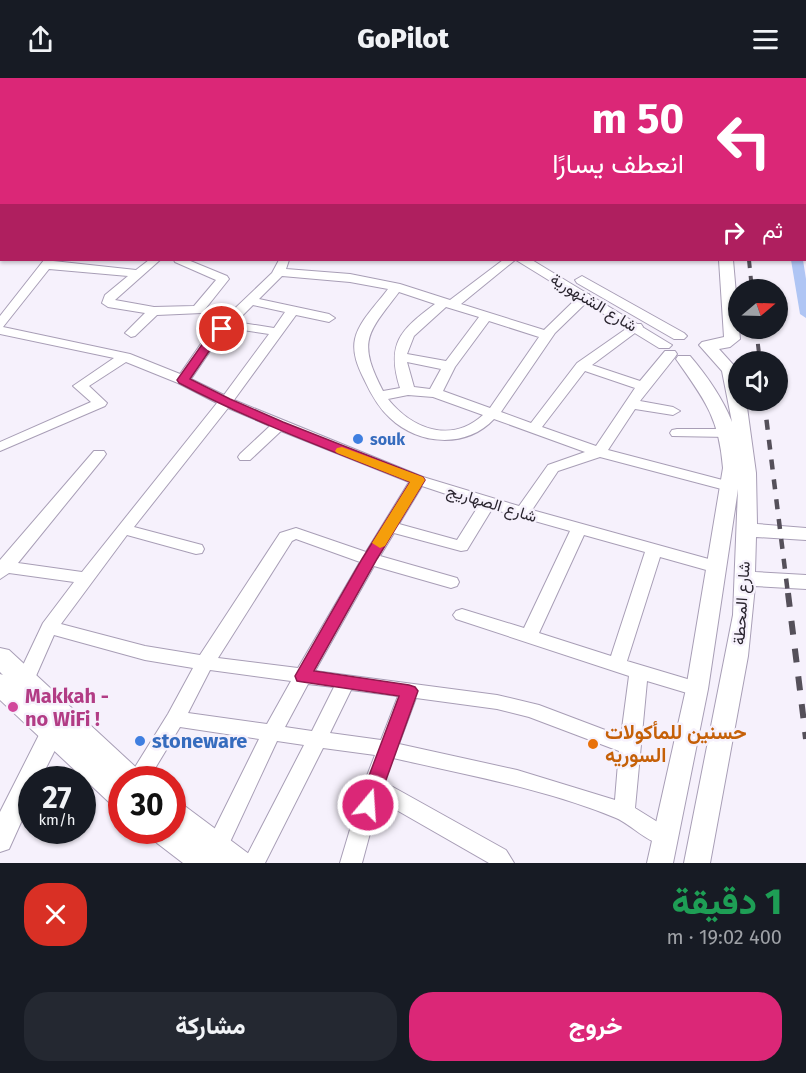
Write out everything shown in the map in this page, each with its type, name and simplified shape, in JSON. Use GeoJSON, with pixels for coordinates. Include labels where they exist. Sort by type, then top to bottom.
{"type":"FeatureCollection","features":[{"type":"Feature","properties":{"kind":"main road"},"geometry":{"type":"LineString","coordinates":[[0,657],[12,682],[52,732],[108,784]]}},
{"type":"Feature","properties":{"kind":"main road"},"geometry":{"type":"LineString","coordinates":[[12,682],[114,766]]}},
{"type":"Feature","properties":{"kind":"main road"},"geometry":{"type":"LineString","coordinates":[[186,826],[220,858]]}},
{"type":"Feature","properties":{"kind":"main road"},"geometry":{"type":"LineString","coordinates":[[186,842],[220,858]]}},
{"type":"Feature","properties":{"kind":"street"},"geometry":{"type":"LineString","coordinates":[[154,261],[107,301],[108,303],[154,311],[198,310],[203,307],[223,279],[182,261]]}},
{"type":"Feature","properties":{"kind":"street"},"geometry":{"type":"LineString","coordinates":[[408,391],[400,357],[404,342],[414,329],[509,261]]}},
{"type":"Feature","properties":{"kind":"street","name":"شارع الشنهورية"},"geometry":{"type":"LineString","coordinates":[[525,261],[636,327],[673,353]]}},
{"type":"Feature","properties":{"kind":"street","name":"شارع الشنهورية"},"geometry":{"type":"LineString","coordinates":[[547,261],[679,336],[698,339],[708,346]]}},
{"type":"Feature","properties":{"kind":"street"},"geometry":{"type":"LineString","coordinates":[[673,353],[703,358],[710,352],[708,346],[725,344],[732,339],[726,261]]}},
{"type":"Feature","properties":{"kind":"street"},"geometry":{"type":"LineString","coordinates":[[0,324],[48,262],[139,274]]}},
{"type":"Feature","properties":{"kind":"street"},"geometry":{"type":"LineString","coordinates":[[183,380],[212,338],[282,266],[396,287],[546,335]]}},
{"type":"Feature","properties":{"kind":"street"},"geometry":{"type":"LineString","coordinates":[[396,287],[360,340],[361,360],[379,396],[389,410],[421,432],[436,436],[466,434],[483,425],[493,414],[546,335],[585,297]]}},
{"type":"Feature","properties":{"kind":"street"},"geometry":{"type":"LineString","coordinates":[[249,301],[329,318]]}},
{"type":"Feature","properties":{"kind":"street"},"geometry":{"type":"LineString","coordinates":[[12,682],[85,578],[226,402],[293,310]]}},
{"type":"Feature","properties":{"kind":"street"},"geometry":{"type":"LineString","coordinates":[[132,333],[154,311]]}},
{"type":"Feature","properties":{"kind":"street"},"geometry":{"type":"LineString","coordinates":[[435,393],[449,366],[486,316]]}},
{"type":"Feature","properties":{"kind":"street"},"geometry":{"type":"LineString","coordinates":[[227,324],[277,332]]}},
{"type":"Feature","properties":{"kind":"street"},"geometry":{"type":"LineString","coordinates":[[533,429],[582,366],[636,327]]}},
{"type":"Feature","properties":{"kind":"street","name":"شارع الصهاريج"},"geometry":{"type":"LineString","coordinates":[[0,330],[125,357],[183,380],[279,425],[418,480],[488,503],[717,567]]}},
{"type":"Feature","properties":{"kind":"street"},"geometry":{"type":"LineString","coordinates":[[673,353],[667,340],[679,336]]}},
{"type":"Feature","properties":{"kind":"street","name":"شارع المحطة"},"geometry":{"type":"LineString","coordinates":[[698,863],[737,656],[747,530],[747,472],[738,405],[730,370],[708,346]]}},
{"type":"Feature","properties":{"kind":"street"},"geometry":{"type":"LineString","coordinates":[[522,512],[553,468],[599,452],[643,386],[673,353]]}},
{"type":"Feature","properties":{"kind":"street","name":"شارع المحطة"},"geometry":{"type":"LineString","coordinates":[[660,863],[697,689],[729,486],[731,459],[728,434],[711,394],[673,353]]}},
{"type":"Feature","properties":{"kind":"street"},"geometry":{"type":"LineString","coordinates":[[0,447],[100,404],[80,386],[125,357]]}},
{"type":"Feature","properties":{"kind":"street"},"geometry":{"type":"LineString","coordinates":[[400,357],[449,366]]}},
{"type":"Feature","properties":{"kind":"street"},"geometry":{"type":"LineString","coordinates":[[582,366],[643,386]]}},
{"type":"Feature","properties":{"kind":"street"},"geometry":{"type":"LineString","coordinates":[[379,396],[408,391],[435,393],[599,452],[729,486]]}},
{"type":"Feature","properties":{"kind":"street"},"geometry":{"type":"LineString","coordinates":[[630,404],[674,411]]}},
{"type":"Feature","properties":{"kind":"street"},"geometry":{"type":"LineString","coordinates":[[244,457],[279,425]]}},
{"type":"Feature","properties":{"kind":"street"},"geometry":{"type":"LineString","coordinates":[[677,433],[728,434]]}},
{"type":"Feature","properties":{"kind":"street"},"geometry":{"type":"LineString","coordinates":[[1,569],[99,453]]}},
{"type":"Feature","properties":{"kind":"street"},"geometry":{"type":"LineString","coordinates":[[220,858],[271,734],[370,559],[418,480]]}},
{"type":"Feature","properties":{"kind":"street"},"geometry":{"type":"LineString","coordinates":[[390,527],[461,546],[488,503]]}},
{"type":"Feature","properties":{"kind":"street"},"geometry":{"type":"LineString","coordinates":[[529,636],[579,528]]}},
{"type":"Feature","properties":{"kind":"street"},"geometry":{"type":"LineString","coordinates":[[124,529],[196,549]]}},
{"type":"Feature","properties":{"kind":"street"},"geometry":{"type":"LineString","coordinates":[[747,530],[806,534]]}},
{"type":"Feature","properties":{"kind":"street"},"geometry":{"type":"LineString","coordinates":[[146,766],[205,663],[290,534],[296,533],[370,559],[451,582]]}},
{"type":"Feature","properties":{"kind":"street"},"geometry":{"type":"LineString","coordinates":[[617,665],[654,549]]}},
{"type":"Feature","properties":{"kind":"street"},"geometry":{"type":"LineString","coordinates":[[1,569],[85,578]]}},
{"type":"Feature","properties":{"kind":"street"},"geometry":{"type":"LineString","coordinates":[[743,578],[806,582]]}},
{"type":"Feature","properties":{"kind":"street"},"geometry":{"type":"LineString","coordinates":[[462,615],[697,689]]}},
{"type":"Feature","properties":{"kind":"street"},"geometry":{"type":"LineString","coordinates":[[49,627],[145,652],[205,663],[464,697],[532,710],[629,747]]}},
{"type":"Feature","properties":{"kind":"street"},"geometry":{"type":"LineString","coordinates":[[624,812],[629,747],[639,672]]}},
{"type":"Feature","properties":{"kind":"street"},"geometry":{"type":"LineString","coordinates":[[254,863],[346,682]]}},
{"type":"Feature","properties":{"kind":"street"},"geometry":{"type":"LineString","coordinates":[[351,863],[373,786],[409,691]]}},
{"type":"Feature","properties":{"kind":"street"},"geometry":{"type":"LineString","coordinates":[[175,718],[271,734],[387,749],[517,778],[624,812],[665,837]]}},
{"type":"Feature","properties":{"kind":"street"},"geometry":{"type":"LineString","coordinates":[[0,841],[7,808],[52,732]]}},
{"type":"Feature","properties":{"kind":"street"},"geometry":{"type":"LineString","coordinates":[[373,786],[498,857],[503,863]]}},
{"type":"Feature","properties":{"kind":"waterway"},"geometry":{"type":"LineString","coordinates":[[797,261],[806,314]]}},
{"type":"Feature","properties":{"kind":"railway"},"geometry":{"type":"LineString","coordinates":[[749,261],[751,279]]}},
{"type":"Feature","properties":{"kind":"railway"},"geometry":{"type":"LineString","coordinates":[[757,339],[759,351]]}},
{"type":"Feature","properties":{"kind":"railway"},"geometry":{"type":"LineString","coordinates":[[765,411],[788,594]]}},
{"type":"Feature","properties":{"kind":"railway"},"geometry":{"type":"LineString","coordinates":[[788,593],[806,739]]}},
{"type":"Feature","properties":{"kind":"slow traffic"},"geometry":{"type":"LineString","coordinates":[[342,451],[418,480],[380,543]]}},
{"type":"Feature","properties":{"kind":"place","name":"souk"},"geometry":{"type":"Point","coordinates":[358,439]}},
{"type":"Feature","properties":{"kind":"place","name":"Makkah - no WiFi !"},"geometry":{"type":"Point","coordinates":[13,707]}},
{"type":"Feature","properties":{"kind":"place","name":"stoneware"},"geometry":{"type":"Point","coordinates":[140,741]}},
{"type":"Feature","properties":{"kind":"place","name":"حسنين للمأكولات السوريه"},"geometry":{"type":"Point","coordinates":[593,744]}},
{"type":"Feature","properties":{"kind":"route"},"geometry":{"type":"LineString","coordinates":[[222,329],[212,338],[183,380],[279,425],[418,480],[303,676],[409,691],[368,805]]}}]}
